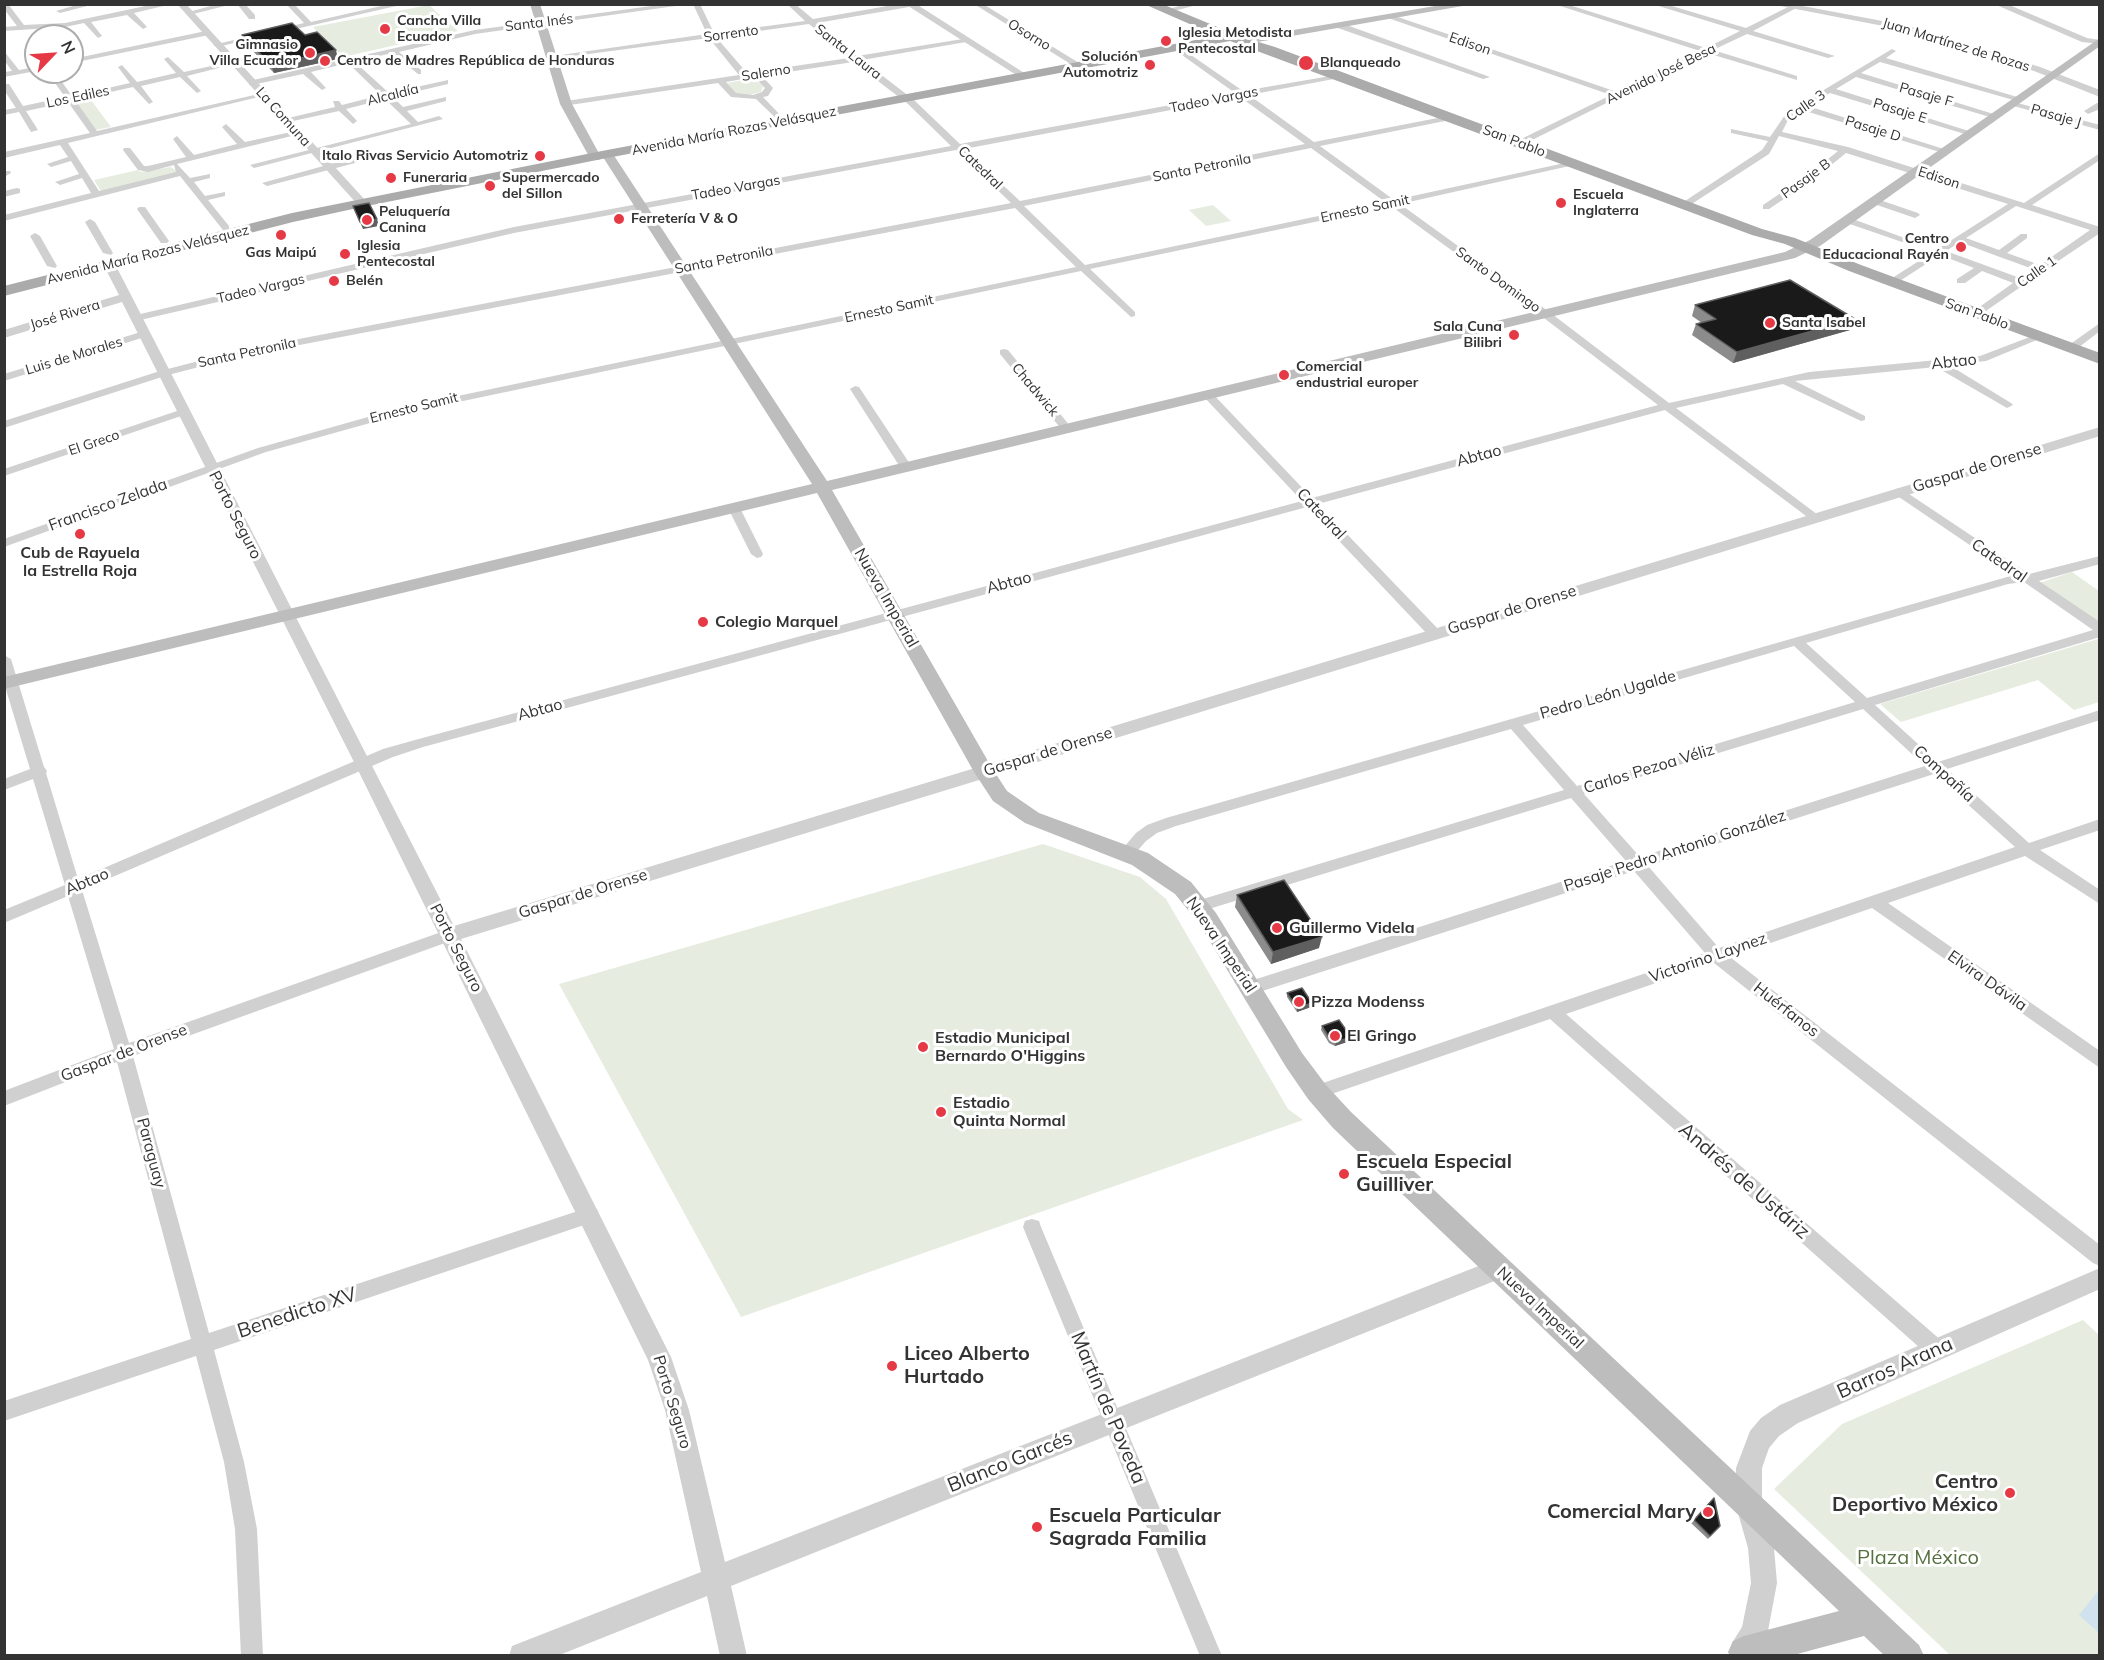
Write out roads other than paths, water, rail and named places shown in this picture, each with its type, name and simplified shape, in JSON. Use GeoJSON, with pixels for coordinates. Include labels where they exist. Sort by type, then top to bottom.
{"type":"FeatureCollection","features":[{"type":"Feature","properties":{"kind":"main road","name":"San Pablo"},"geometry":{"type":"LineString","coordinates":[[1150,4],[1757,232],[1832,263],[1855,268],[2100,359]]}},
{"type":"Feature","properties":{"kind":"main road","name":"Nueva Imperial"},"geometry":{"type":"LineString","coordinates":[[537,5],[540,23],[566,104],[601,156],[641,205],[822,487],[984,772],[1000,796],[1021,812],[1044,823],[1127,853],[1168,877],[1198,906],[1317,1092],[1342,1120],[1908,1656]]}},
{"type":"Feature","properties":{"kind":"main road"},"geometry":{"type":"LineString","coordinates":[[1241,38],[1468,5]]}},
{"type":"Feature","properties":{"kind":"main road","name":"Avenida María Rozas Velásquez"},"geometry":{"type":"LineString","coordinates":[[4,277],[52,266],[109,259],[362,203],[601,156],[1024,76],[1178,48],[1197,48],[1241,38]]}},
{"type":"Feature","properties":{"kind":"main road"},"geometry":{"type":"LineString","coordinates":[[8,682],[1804,250],[2099,42]]}},
{"type":"Feature","properties":{"kind":"main road","name":"Avenida María Rozas Velásquez"},"geometry":{"type":"LineString","coordinates":[[4,291],[164,242],[226,228],[292,218]]}},
{"type":"Feature","properties":{"kind":"main road"},"geometry":{"type":"LineString","coordinates":[[1741,1654],[1869,1619]]}},
{"type":"Feature","properties":{"kind":"street"},"geometry":{"type":"LineString","coordinates":[[58,8],[92,4]]}},
{"type":"Feature","properties":{"kind":"street"},"geometry":{"type":"LineString","coordinates":[[58,8],[70,24],[170,4]]}},
{"type":"Feature","properties":{"kind":"street","name":"La Comuna"},"geometry":{"type":"LineString","coordinates":[[181,4],[362,203]]}},
{"type":"Feature","properties":{"kind":"street"},"geometry":{"type":"LineString","coordinates":[[189,13],[230,4]]}},
{"type":"Feature","properties":{"kind":"street"},"geometry":{"type":"LineString","coordinates":[[240,4],[252,17]]}},
{"type":"Feature","properties":{"kind":"street"},"geometry":{"type":"LineString","coordinates":[[289,4],[310,24]]}},
{"type":"Feature","properties":{"kind":"street","name":"Santa Inés"},"geometry":{"type":"LineString","coordinates":[[252,83],[463,34],[687,4]]}},
{"type":"Feature","properties":{"kind":"street"},"geometry":{"type":"LineString","coordinates":[[696,4],[712,37],[745,76]]}},
{"type":"Feature","properties":{"kind":"street","name":"Santa Laura"},"geometry":{"type":"LineString","coordinates":[[790,4],[810,23],[907,98]]}},
{"type":"Feature","properties":{"kind":"street","name":"Osorno"},"geometry":{"type":"LineString","coordinates":[[977,4],[1080,66]]}},
{"type":"Feature","properties":{"kind":"street"},"geometry":{"type":"LineString","coordinates":[[1166,10],[1198,4]]}},
{"type":"Feature","properties":{"kind":"street"},"geometry":{"type":"LineString","coordinates":[[1557,4],[1794,78]]}},
{"type":"Feature","properties":{"kind":"street"},"geometry":{"type":"LineString","coordinates":[[1655,4],[1831,56]]}},
{"type":"Feature","properties":{"kind":"street","name":"Juan Martínez de Rozas"},"geometry":{"type":"LineString","coordinates":[[1774,4],[1798,6],[1906,28],[2053,76],[2100,94]]}},
{"type":"Feature","properties":{"kind":"street"},"geometry":{"type":"LineString","coordinates":[[1998,4],[2085,40],[2099,42]]}},
{"type":"Feature","properties":{"kind":"street"},"geometry":{"type":"LineString","coordinates":[[5,5],[22,28]]}},
{"type":"Feature","properties":{"kind":"street"},"geometry":{"type":"LineString","coordinates":[[218,45],[349,13],[399,5]]}},
{"type":"Feature","properties":{"kind":"street"},"geometry":{"type":"LineString","coordinates":[[909,5],[1024,76]]}},
{"type":"Feature","properties":{"kind":"street","name":"Sorrento"},"geometry":{"type":"LineString","coordinates":[[551,57],[810,23],[909,5]]}},
{"type":"Feature","properties":{"kind":"street","name":"Avenida José Besa"},"geometry":{"type":"LineString","coordinates":[[1520,143],[1798,6]]}},
{"type":"Feature","properties":{"kind":"street"},"geometry":{"type":"LineString","coordinates":[[130,13],[143,27]]}},
{"type":"Feature","properties":{"kind":"street","name":"Edison"},"geometry":{"type":"LineString","coordinates":[[1389,17],[1619,94]]}},
{"type":"Feature","properties":{"kind":"street"},"geometry":{"type":"LineString","coordinates":[[86,21],[98,36]]}},
{"type":"Feature","properties":{"kind":"street"},"geometry":{"type":"LineString","coordinates":[[1338,24],[1486,77]]}},
{"type":"Feature","properties":{"kind":"street"},"geometry":{"type":"LineString","coordinates":[[259,26],[267,34]]}},
{"type":"Feature","properties":{"kind":"street"},"geometry":{"type":"LineString","coordinates":[[4,29],[22,28]]}},
{"type":"Feature","properties":{"kind":"street"},"geometry":{"type":"LineString","coordinates":[[84,57],[154,41],[207,33]]}},
{"type":"Feature","properties":{"kind":"street","name":"Salerno"},"geometry":{"type":"LineString","coordinates":[[566,104],[966,40]]}},
{"type":"Feature","properties":{"kind":"street","name":"Santo Domingo"},"geometry":{"type":"LineString","coordinates":[[1178,48],[1544,313],[1814,518]]}},
{"type":"Feature","properties":{"kind":"street"},"geometry":{"type":"LineString","coordinates":[[394,51],[418,72]]}},
{"type":"Feature","properties":{"kind":"street","name":"Calle 3"},"geometry":{"type":"LineString","coordinates":[[1684,205],[1766,152],[1786,117],[1893,51]]}},
{"type":"Feature","properties":{"kind":"street"},"geometry":{"type":"LineString","coordinates":[[6,57],[17,73]]}},
{"type":"Feature","properties":{"kind":"street"},"geometry":{"type":"LineString","coordinates":[[168,59],[197,91]]}},
{"type":"Feature","properties":{"kind":"street"},"geometry":{"type":"LineString","coordinates":[[1880,59],[2017,101]]}},
{"type":"Feature","properties":{"kind":"street"},"geometry":{"type":"LineString","coordinates":[[350,61],[416,124]]}},
{"type":"Feature","properties":{"kind":"street","name":"Los Ediles"},"geometry":{"type":"LineString","coordinates":[[4,113],[234,63]]}},
{"type":"Feature","properties":{"kind":"street","name":"Los Ediles"},"geometry":{"type":"LineString","coordinates":[[122,67],[149,102]]}},
{"type":"Feature","properties":{"kind":"street"},"geometry":{"type":"LineString","coordinates":[[305,71],[322,88]]}},
{"type":"Feature","properties":{"kind":"street"},"geometry":{"type":"LineString","coordinates":[[4,75],[24,72]]}},
{"type":"Feature","properties":{"kind":"street","name":"Pasaje F"},"geometry":{"type":"LineString","coordinates":[[1855,74],[1996,116]]}},
{"type":"Feature","properties":{"kind":"street"},"geometry":{"type":"LineString","coordinates":[[720,80],[734,95],[758,96],[766,93],[770,88],[757,75]]}},
{"type":"Feature","properties":{"kind":"street","name":"Tadeo Vargas"},"geometry":{"type":"LineString","coordinates":[[136,318],[485,236],[1339,76]]}},
{"type":"Feature","properties":{"kind":"street","name":"Alcaldía"},"geometry":{"type":"LineString","coordinates":[[287,121],[445,82]]}},
{"type":"Feature","properties":{"kind":"street"},"geometry":{"type":"LineString","coordinates":[[59,84],[95,134]]}},
{"type":"Feature","properties":{"kind":"street","name":"Los Ediles"},"geometry":{"type":"LineString","coordinates":[[6,86],[34,130]]}},
{"type":"Feature","properties":{"kind":"street","name":"Pasaje E"},"geometry":{"type":"LineString","coordinates":[[1829,90],[1971,133]]}},
{"type":"Feature","properties":{"kind":"street"},"geometry":{"type":"LineString","coordinates":[[4,155],[212,111],[263,95]]}},
{"type":"Feature","properties":{"kind":"street"},"geometry":{"type":"LineString","coordinates":[[758,96],[782,122]]}},
{"type":"Feature","properties":{"kind":"street","name":"Catedral"},"geometry":{"type":"LineString","coordinates":[[907,98],[1131,314]]}},
{"type":"Feature","properties":{"kind":"street"},"geometry":{"type":"LineString","coordinates":[[401,110],[443,99]]}},
{"type":"Feature","properties":{"kind":"street","name":"Alcaldía"},"geometry":{"type":"LineString","coordinates":[[334,101],[353,121]]}},
{"type":"Feature","properties":{"kind":"street","name":"Pasaje J"},"geometry":{"type":"LineString","coordinates":[[2017,101],[2100,128]]}},
{"type":"Feature","properties":{"kind":"street"},"geometry":{"type":"LineString","coordinates":[[2088,111],[2100,105]]}},
{"type":"Feature","properties":{"kind":"street","name":"Pasaje D"},"geometry":{"type":"LineString","coordinates":[[1801,107],[1946,151]]}},
{"type":"Feature","properties":{"kind":"street","name":"Santa Petronila"},"geometry":{"type":"LineString","coordinates":[[4,425],[164,373],[248,352],[1018,205],[1450,117]]}},
{"type":"Feature","properties":{"kind":"street"},"geometry":{"type":"LineString","coordinates":[[254,165],[439,118]]}},
{"type":"Feature","properties":{"kind":"street"},"geometry":{"type":"LineString","coordinates":[[226,127],[243,146]]}},
{"type":"Feature","properties":{"kind":"street","name":"Edison"},"geometry":{"type":"LineString","coordinates":[[1734,131],[1845,149],[2095,228]]}},
{"type":"Feature","properties":{"kind":"street"},"geometry":{"type":"LineString","coordinates":[[127,150],[141,168],[297,132]]}},
{"type":"Feature","properties":{"kind":"street"},"geometry":{"type":"LineString","coordinates":[[177,139],[192,158]]}},
{"type":"Feature","properties":{"kind":"street"},"geometry":{"type":"LineString","coordinates":[[62,141],[97,195]]}},
{"type":"Feature","properties":{"kind":"street","name":"Pasaje B"},"geometry":{"type":"LineString","coordinates":[[1766,207],[1815,174],[1845,149]]}},
{"type":"Feature","properties":{"kind":"street"},"geometry":{"type":"LineString","coordinates":[[1891,282],[2100,156]]}},
{"type":"Feature","properties":{"kind":"street"},"geometry":{"type":"LineString","coordinates":[[51,164],[73,158]]}},
{"type":"Feature","properties":{"kind":"street"},"geometry":{"type":"LineString","coordinates":[[267,183],[356,160]]}},
{"type":"Feature","properties":{"kind":"street"},"geometry":{"type":"LineString","coordinates":[[173,162],[226,228]]}},
{"type":"Feature","properties":{"kind":"street","name":"Ernesto Samit"},"geometry":{"type":"LineString","coordinates":[[211,468],[285,443],[424,405],[1394,203],[1571,163]]}},
{"type":"Feature","properties":{"kind":"street"},"geometry":{"type":"LineString","coordinates":[[60,182],[84,176]]}},
{"type":"Feature","properties":{"kind":"street"},"geometry":{"type":"LineString","coordinates":[[4,218],[23,217],[80,203],[97,195],[133,190],[185,177],[207,176]]}},
{"type":"Feature","properties":{"kind":"street"},"geometry":{"type":"LineString","coordinates":[[4,194],[17,191]]}},
{"type":"Feature","properties":{"kind":"street"},"geometry":{"type":"LineString","coordinates":[[202,199],[222,194]]}},
{"type":"Feature","properties":{"kind":"street"},"geometry":{"type":"LineString","coordinates":[[1874,201],[1916,214]]}},
{"type":"Feature","properties":{"kind":"street"},"geometry":{"type":"LineString","coordinates":[[142,209],[164,242]]}},
{"type":"Feature","properties":{"kind":"street","name":"Calle 1"},"geometry":{"type":"LineString","coordinates":[[1976,313],[2042,269],[2095,228],[2100,218]]}},
{"type":"Feature","properties":{"kind":"street"},"geometry":{"type":"LineString","coordinates":[[1847,220],[1905,240]]}},
{"type":"Feature","properties":{"kind":"street"},"geometry":{"type":"LineString","coordinates":[[90,222],[109,259]]}},
{"type":"Feature","properties":{"kind":"street"},"geometry":{"type":"LineString","coordinates":[[35,236],[52,266]]}},
{"type":"Feature","properties":{"kind":"street"},"geometry":{"type":"LineString","coordinates":[[2000,254],[2024,236]]}},
{"type":"Feature","properties":{"kind":"street"},"geometry":{"type":"LineString","coordinates":[[1960,239],[2042,269]]}},
{"type":"Feature","properties":{"kind":"street"},"geometry":{"type":"LineString","coordinates":[[1940,252],[2023,283]]}},
{"type":"Feature","properties":{"kind":"street","name":"Porto Seguro"},"geometry":{"type":"LineString","coordinates":[[109,259],[211,468],[450,935],[666,1373],[677,1410],[734,1656]]}},
{"type":"Feature","properties":{"kind":"street"},"geometry":{"type":"LineString","coordinates":[[1961,281],[1982,267]]}},
{"type":"Feature","properties":{"kind":"street","name":"José Rivera"},"geometry":{"type":"LineString","coordinates":[[4,334],[126,297]]}},
{"type":"Feature","properties":{"kind":"street"},"geometry":{"type":"LineString","coordinates":[[2070,348],[2100,326]]}},
{"type":"Feature","properties":{"kind":"street","name":"Luis de Morales"},"geometry":{"type":"LineString","coordinates":[[4,378],[144,334]]}},
{"type":"Feature","properties":{"kind":"street","name":"Abtao"},"geometry":{"type":"LineString","coordinates":[[4,917],[388,753],[420,743],[1667,407],[1783,380],[1828,373],[1982,359],[2038,337]]}},
{"type":"Feature","properties":{"kind":"street","name":"Chadwick"},"geometry":{"type":"LineString","coordinates":[[1004,352],[1066,428]]}},
{"type":"Feature","properties":{"kind":"street"},"geometry":{"type":"LineString","coordinates":[[1939,364],[2007,405]]}},
{"type":"Feature","properties":{"kind":"street"},"geometry":{"type":"LineString","coordinates":[[1783,380],[1861,418]]}},
{"type":"Feature","properties":{"kind":"street"},"geometry":{"type":"LineString","coordinates":[[855,389],[906,466]]}},
{"type":"Feature","properties":{"kind":"street","name":"Catedral"},"geometry":{"type":"LineString","coordinates":[[1208,394],[1435,634]]}},
{"type":"Feature","properties":{"kind":"street","name":"El Greco"},"geometry":{"type":"LineString","coordinates":[[4,473],[183,412]]}},
{"type":"Feature","properties":{"kind":"street","name":"Gaspar de Orense"},"geometry":{"type":"LineString","coordinates":[[4,1099],[123,1052],[450,935],[2100,431]]}},
{"type":"Feature","properties":{"kind":"street","name":"Francisco Zelada"},"geometry":{"type":"LineString","coordinates":[[4,543],[211,468]]}},
{"type":"Feature","properties":{"kind":"street","name":"Catedral"},"geometry":{"type":"LineString","coordinates":[[1899,492],[2100,630]]}},
{"type":"Feature","properties":{"kind":"street"},"geometry":{"type":"LineString","coordinates":[[734,508],[757,554]]}},
{"type":"Feature","properties":{"kind":"street","name":"Pedro León Ugalde"},"geometry":{"type":"LineString","coordinates":[[1127,853],[1141,837],[1164,824],[2007,580],[2039,577],[2100,560]]}},
{"type":"Feature","properties":{"kind":"street","name":"Carlos Pezoa Véliz"},"geometry":{"type":"LineString","coordinates":[[1198,906],[2100,630]]}},
{"type":"Feature","properties":{"kind":"street","name":"Compañía"},"geometry":{"type":"LineString","coordinates":[[1796,641],[2026,849],[2097,893]]}},
{"type":"Feature","properties":{"kind":"street","name":"Paraguay"},"geometry":{"type":"LineString","coordinates":[[4,659],[8,682],[40,771],[123,1052],[204,1344],[241,1492],[249,1568],[252,1656]]}},
{"type":"Feature","properties":{"kind":"street","name":"Pasaje Pedro Antonio González"},"geometry":{"type":"LineString","coordinates":[[1250,988],[2100,714]]}},
{"type":"Feature","properties":{"kind":"street","name":"Huérfanos"},"geometry":{"type":"LineString","coordinates":[[1513,722],[1717,956],[2100,1257]]}},
{"type":"Feature","properties":{"kind":"street"},"geometry":{"type":"LineString","coordinates":[[4,785],[40,771]]}},
{"type":"Feature","properties":{"kind":"street","name":"Victorino Laynez"},"geometry":{"type":"LineString","coordinates":[[1317,1092],[2100,824]]}},
{"type":"Feature","properties":{"kind":"street","name":"Elvira Dávila"},"geometry":{"type":"LineString","coordinates":[[1874,901],[2100,1061]]}},
{"type":"Feature","properties":{"kind":"street","name":"Andrés de Ustáriz"},"geometry":{"type":"LineString","coordinates":[[1553,1012],[1936,1349]]}},
{"type":"Feature","properties":{"kind":"street","name":"Benedicto XV"},"geometry":{"type":"LineString","coordinates":[[4,1411],[590,1215]]}},
{"type":"Feature","properties":{"kind":"street","name":"Martín de Poveda"},"geometry":{"type":"LineString","coordinates":[[1032,1227],[1211,1656]]}},
{"type":"Feature","properties":{"kind":"street","name":"Blanco Garcés"},"geometry":{"type":"LineString","coordinates":[[522,1656],[1498,1269]]}},
{"type":"Feature","properties":{"kind":"street","name":"Barros Arana"},"geometry":{"type":"LineString","coordinates":[[1741,1654],[1755,1631],[1764,1583],[1761,1548],[1749,1506],[1748,1481],[1752,1455],[1759,1440],[1778,1420],[2100,1278]]}},
{"type":"Feature","properties":{"kind":"water"},"geometry":{"type":"Polygon","coordinates":[[[2099,1590],[2099,1633],[2079,1615],[2099,1590]]]}},
{"type":"Feature","properties":{"kind":"place","name":"Cancha Villa Ecuador"},"geometry":{"type":"Point","coordinates":[385,29]}},
{"type":"Feature","properties":{"kind":"place","name":"Iglesia Metodista Pentecostal"},"geometry":{"type":"Point","coordinates":[1166,41]}},
{"type":"Feature","properties":{"kind":"place","name":"Gimnasio Villa Ecuador"},"geometry":{"type":"Point","coordinates":[310,53]}},
{"type":"Feature","properties":{"kind":"place","name":"Centro de Madres República de Honduras"},"geometry":{"type":"Point","coordinates":[325,61]}},
{"type":"Feature","properties":{"kind":"place","name":"Blanqueado"},"geometry":{"type":"Point","coordinates":[1306,63]}},
{"type":"Feature","properties":{"kind":"place","name":"Solución Automotriz"},"geometry":{"type":"Point","coordinates":[1150,65]}},
{"type":"Feature","properties":{"kind":"place","name":"Italo Rivas Servicio Automotriz"},"geometry":{"type":"Point","coordinates":[540,156]}},
{"type":"Feature","properties":{"kind":"place","name":"Funeraria"},"geometry":{"type":"Point","coordinates":[391,178]}},
{"type":"Feature","properties":{"kind":"place","name":"Supermercado del Sillon"},"geometry":{"type":"Point","coordinates":[490,186]}},
{"type":"Feature","properties":{"kind":"place","name":"Escuela Inglaterra"},"geometry":{"type":"Point","coordinates":[1561,203]}},
{"type":"Feature","properties":{"kind":"place","name":"Ferretería V & O"},"geometry":{"type":"Point","coordinates":[619,219]}},
{"type":"Feature","properties":{"kind":"place","name":"Peluquería Canina"},"geometry":{"type":"Point","coordinates":[367,220]}},
{"type":"Feature","properties":{"kind":"place","name":"Gas Maipú"},"geometry":{"type":"Point","coordinates":[281,235]}},
{"type":"Feature","properties":{"kind":"place","name":"Centro Educacional Rayén"},"geometry":{"type":"Point","coordinates":[1961,247]}},
{"type":"Feature","properties":{"kind":"place","name":"Iglesia Pentecostal"},"geometry":{"type":"Point","coordinates":[345,254]}},
{"type":"Feature","properties":{"kind":"place","name":"Belén"},"geometry":{"type":"Point","coordinates":[334,281]}},
{"type":"Feature","properties":{"kind":"place","name":"Santa Isabel"},"geometry":{"type":"Point","coordinates":[1770,323]}},
{"type":"Feature","properties":{"kind":"place","name":"Sala Cuna Bilibri"},"geometry":{"type":"Point","coordinates":[1514,335]}},
{"type":"Feature","properties":{"kind":"place","name":"Comercial endustrial europer"},"geometry":{"type":"Point","coordinates":[1284,375]}},
{"type":"Feature","properties":{"kind":"place","name":"Cub de Rayuela la Estrella Roja"},"geometry":{"type":"Point","coordinates":[80,534]}},
{"type":"Feature","properties":{"kind":"place","name":"Colegio Marquel"},"geometry":{"type":"Point","coordinates":[703,622]}},
{"type":"Feature","properties":{"kind":"place","name":"Guillermo Videla"},"geometry":{"type":"Point","coordinates":[1277,928]}},
{"type":"Feature","properties":{"kind":"place","name":"Pizza Modenss"},"geometry":{"type":"Point","coordinates":[1299,1002]}},
{"type":"Feature","properties":{"kind":"place","name":"El Gringo"},"geometry":{"type":"Point","coordinates":[1335,1036]}},
{"type":"Feature","properties":{"kind":"place","name":"Estadio Municipal Bernardo O'Higgins"},"geometry":{"type":"Point","coordinates":[923,1047]}},
{"type":"Feature","properties":{"kind":"place","name":"Estadio Quinta Normal"},"geometry":{"type":"Point","coordinates":[941,1112]}},
{"type":"Feature","properties":{"kind":"place","name":"Escuela Especial Guilliver"},"geometry":{"type":"Point","coordinates":[1344,1174]}},
{"type":"Feature","properties":{"kind":"place","name":"Liceo Alberto Hurtado"},"geometry":{"type":"Point","coordinates":[892,1366]}},
{"type":"Feature","properties":{"kind":"place","name":"Centro Deportivo México"},"geometry":{"type":"Point","coordinates":[2010,1493]}},
{"type":"Feature","properties":{"kind":"place","name":"Comercial Mary"},"geometry":{"type":"Point","coordinates":[1708,1512]}},
{"type":"Feature","properties":{"kind":"place","name":"Escuela Particular Sagrada Familia"},"geometry":{"type":"Point","coordinates":[1037,1527]}},
{"type":"Feature","properties":{"kind":"park label","name":"Plaza México"},"geometry":{"type":"Point","coordinates":[1918,1558]}}]}
